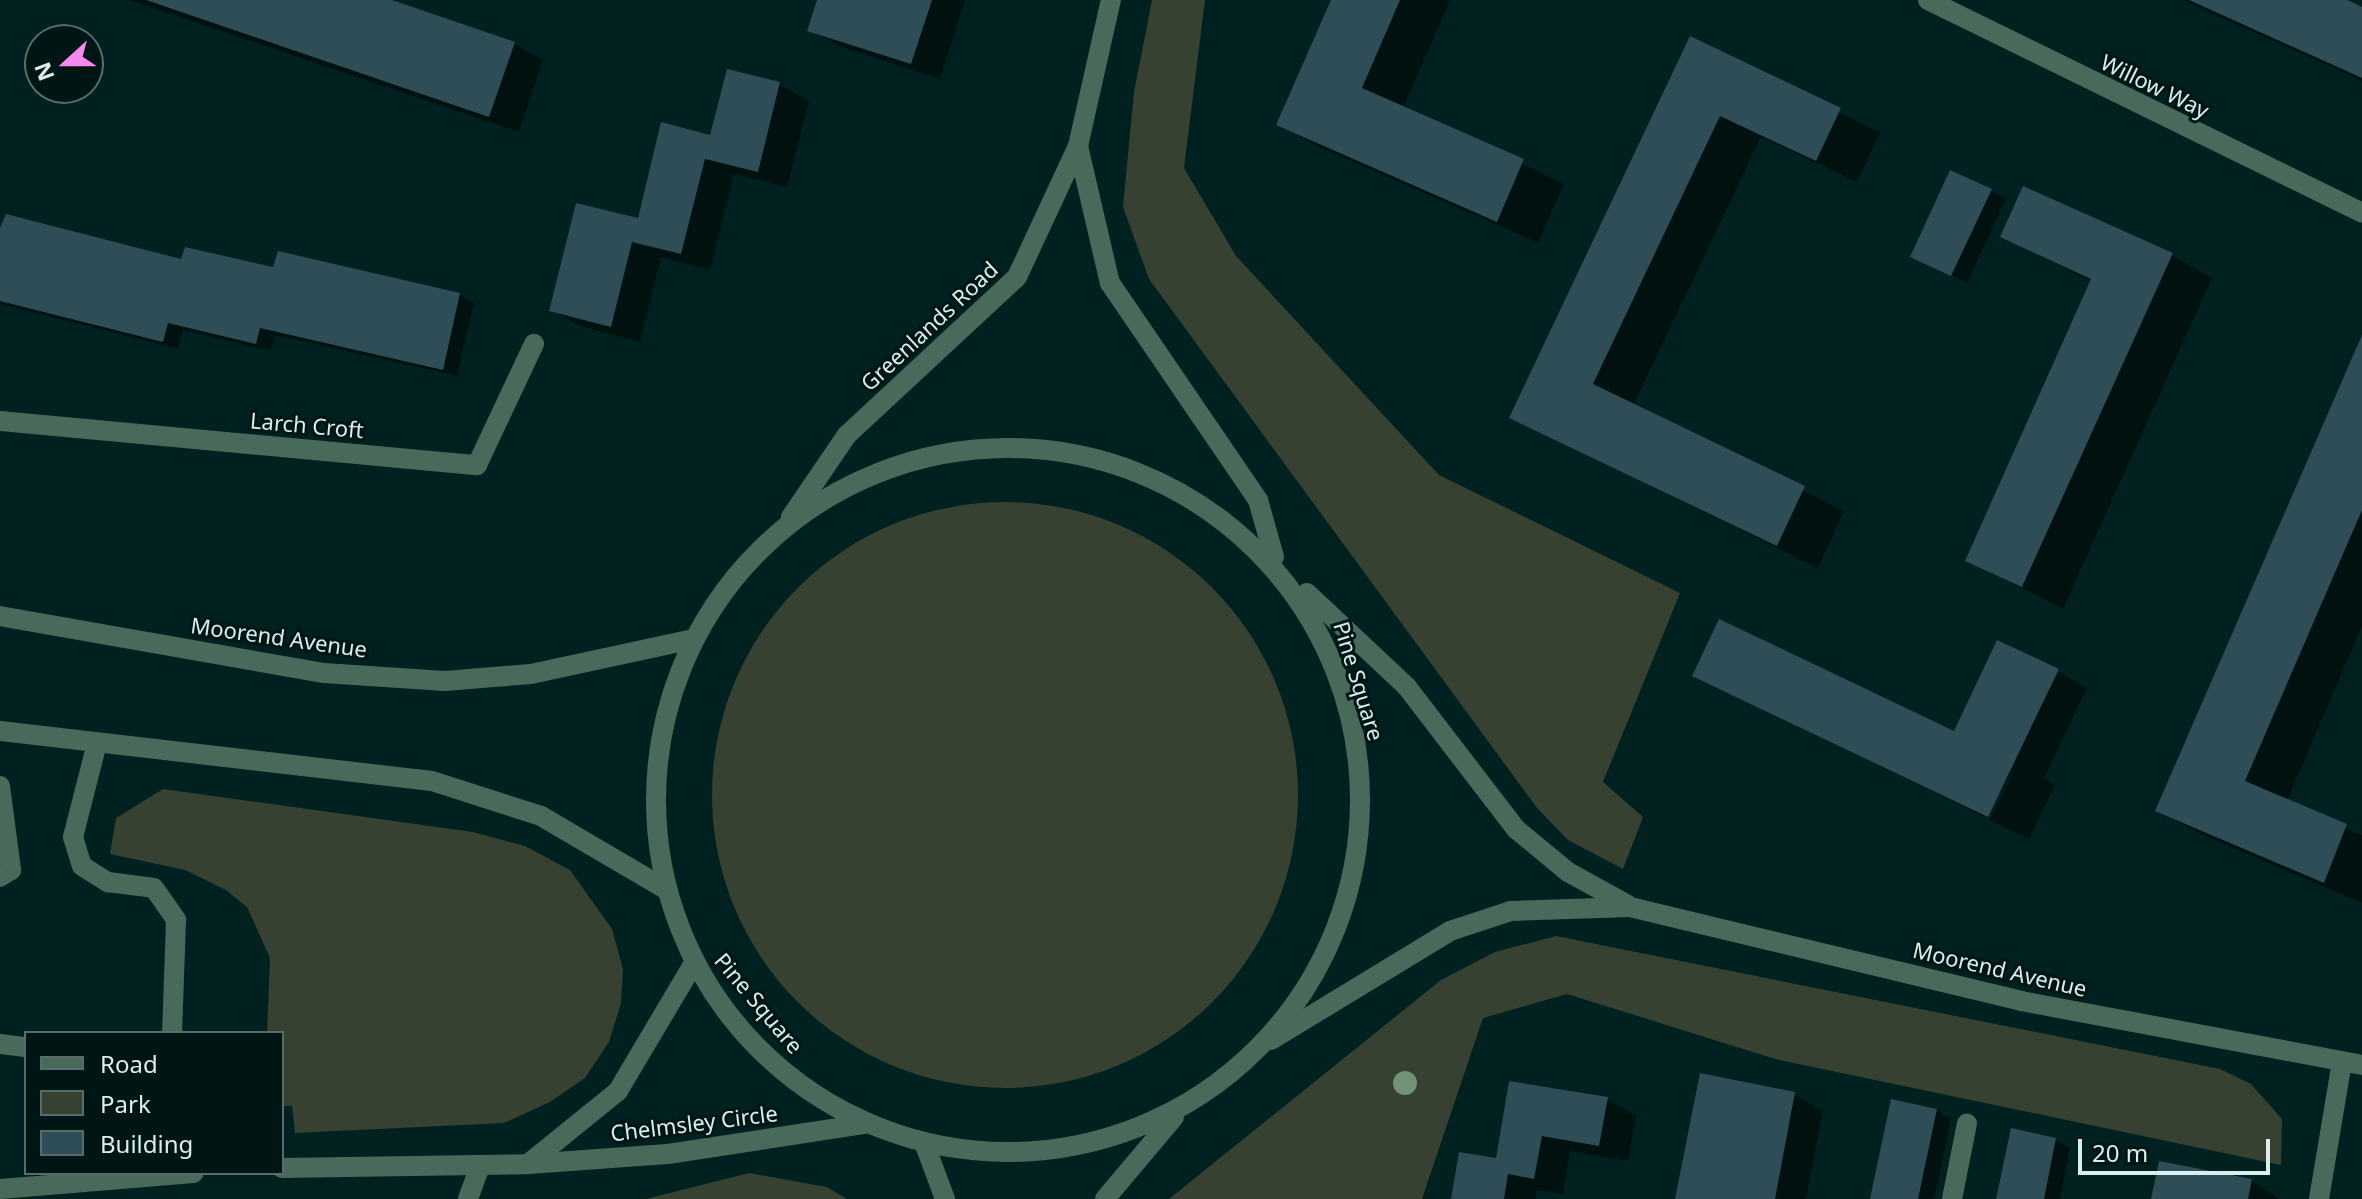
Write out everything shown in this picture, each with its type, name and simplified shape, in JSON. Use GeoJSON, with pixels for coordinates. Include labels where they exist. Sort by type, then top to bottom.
{"type":"FeatureCollection","features":[{"type":"Feature","properties":{"kind":"street","name":"Greenlands Road"},"geometry":{"type":"LineString","coordinates":[[787,524],[847,435],[1017,277],[1078,146],[1111,0]]}},
{"type":"Feature","properties":{"kind":"street","name":"Willow Way"},"geometry":{"type":"LineString","coordinates":[[1928,0],[2362,213]]}},
{"type":"Feature","properties":{"kind":"street","name":"Greenlands Road"},"geometry":{"type":"LineString","coordinates":[[1078,146],[1110,283],[1258,500],[1274,557]]}},
{"type":"Feature","properties":{"kind":"street","name":"Larch Croft"},"geometry":{"type":"LineString","coordinates":[[0,421],[477,465],[534,344]]}},
{"type":"Feature","properties":{"kind":"street","name":"Pine Square"},"geometry":{"type":"LineString","coordinates":[[980,448],[1035,448],[1116,464],[1170,489],[1274,557],[1301,588],[1333,664],[1358,749],[1354,872],[1335,936],[1267,1042],[1215,1089],[1155,1123],[1017,1155],[925,1145],[837,1111],[772,1063],[694,963],[667,890],[655,787],[665,717],[693,639],[744,566],[787,524],[844,488],[899,465],[980,448]]}},
{"type":"Feature","properties":{"kind":"street","name":"Moorend Avenue"},"geometry":{"type":"LineString","coordinates":[[1301,588],[1407,687],[1516,829],[1568,872],[1630,907]]}},
{"type":"Feature","properties":{"kind":"street","name":"Moorend Avenue"},"geometry":{"type":"LineString","coordinates":[[0,616],[324,673],[445,681],[531,674],[693,639]]}},
{"type":"Feature","properties":{"kind":"street"},"geometry":{"type":"LineString","coordinates":[[0,731],[432,781],[541,816],[667,890]]}},
{"type":"Feature","properties":{"kind":"street"},"geometry":{"type":"LineString","coordinates":[[97,743],[73,837],[82,866],[108,882],[154,888],[176,920],[172,1031]]}},
{"type":"Feature","properties":{"kind":"street"},"geometry":{"type":"LineString","coordinates":[[0,786],[11,870],[0,877]]}},
{"type":"Feature","properties":{"kind":"street","name":"Moorend Avenue"},"geometry":{"type":"LineString","coordinates":[[1267,1042],[1450,931],[1511,911],[1630,907],[2021,1001],[2352,1064]]}},
{"type":"Feature","properties":{"kind":"street","name":"Chelmsley Circle"},"geometry":{"type":"LineString","coordinates":[[528,1164],[618,1091],[694,963]]}},
{"type":"Feature","properties":{"kind":"street"},"geometry":{"type":"LineString","coordinates":[[0,1044],[24,1047]]}},
{"type":"Feature","properties":{"kind":"street"},"geometry":{"type":"LineString","coordinates":[[2319,1199],[2352,1064]]}},
{"type":"Feature","properties":{"kind":"street"},"geometry":{"type":"LineString","coordinates":[[1105,1199],[1179,1111]]}},
{"type":"Feature","properties":{"kind":"street"},"geometry":{"type":"LineString","coordinates":[[1952,1199],[1967,1123]]}},
{"type":"Feature","properties":{"kind":"street","name":"Chelmsley Circle"},"geometry":{"type":"LineString","coordinates":[[284,1168],[390,1163],[480,1166],[668,1154],[865,1124]]}},
{"type":"Feature","properties":{"kind":"street"},"geometry":{"type":"LineString","coordinates":[[925,1145],[945,1199]]}},
{"type":"Feature","properties":{"kind":"street"},"geometry":{"type":"LineString","coordinates":[[468,1199],[480,1166]]}},
{"type":"Feature","properties":{"kind":"street"},"geometry":{"type":"LineString","coordinates":[[0,1189],[169,1175]]}},
{"type":"Feature","properties":{"kind":"green space"},"geometry":{"type":"Polygon","coordinates":[[[1152,0],[1205,0],[1184,168],[1236,256],[1439,475],[1680,593],[1603,782],[1643,817],[1623,869],[1568,840],[1537,808],[1149,279],[1123,207],[1134,92],[1152,0]]]}},
{"type":"Feature","properties":{"kind":"green space"},"geometry":{"type":"Polygon","coordinates":[[[1005,502],[1062,508],[1117,524],[1168,551],[1212,588],[1249,632],[1276,683],[1292,738],[1298,795],[1292,852],[1276,907],[1249,958],[1212,1002],[1168,1039],[1117,1066],[1062,1082],[1005,1088],[948,1082],[893,1066],[842,1039],[798,1002],[761,958],[734,907],[718,852],[712,795],[718,738],[734,683],[761,632],[798,588],[842,551],[893,524],[948,508],[1005,502]]]}},
{"type":"Feature","properties":{"kind":"green space"},"geometry":{"type":"Polygon","coordinates":[[[163,789],[473,832],[525,846],[570,870],[612,929],[623,969],[621,1003],[609,1042],[585,1078],[550,1102],[504,1123],[295,1133],[292,1106],[284,1106],[284,1031],[267,1031],[270,958],[247,907],[226,890],[185,870],[110,854],[116,818],[163,789]]]}},
{"type":"Feature","properties":{"kind":"green space"},"geometry":{"type":"Polygon","coordinates":[[[1556,936],[2220,1069],[2251,1084],[2282,1119],[2281,1165],[1775,1059],[1567,994],[1483,1018],[1422,1199],[1169,1199],[1441,980],[1495,952],[1556,936]]]}},
{"type":"Feature","properties":{"kind":"green space"},"geometry":{"type":"Polygon","coordinates":[[[749,1173],[827,1187],[847,1199],[646,1199],[749,1173]]]}},
{"type":"Feature","properties":{"kind":"building"},"geometry":{"type":"Polygon","coordinates":[[[146,0],[392,0],[515,42],[489,117],[146,0]]]}},
{"type":"Feature","properties":{"kind":"building"},"geometry":{"type":"Polygon","coordinates":[[[817,0],[932,0],[911,64],[807,31],[817,0]]]}},
{"type":"Feature","properties":{"kind":"building"},"geometry":{"type":"Polygon","coordinates":[[[1331,0],[1400,0],[1362,88],[1524,159],[1497,222],[1276,125],[1331,0]]]}},
{"type":"Feature","properties":{"kind":"building"},"geometry":{"type":"Polygon","coordinates":[[[2189,0],[2347,0],[2362,7],[2362,78],[2189,0]]]}},
{"type":"Feature","properties":{"kind":"building"},"geometry":{"type":"Polygon","coordinates":[[[1690,36],[1841,108],[1816,161],[1720,116],[1593,384],[1805,486],[1777,546],[1509,418],[1690,36]]]}},
{"type":"Feature","properties":{"kind":"building"},"geometry":{"type":"Polygon","coordinates":[[[727,69],[780,82],[758,172],[705,159],[681,254],[632,242],[611,327],[549,311],[576,203],[638,218],[661,122],[710,135],[727,69]]]}},
{"type":"Feature","properties":{"kind":"building"},"geometry":{"type":"Polygon","coordinates":[[[1950,170],[1992,189],[1951,276],[1910,257],[1950,170]]]}},
{"type":"Feature","properties":{"kind":"building"},"geometry":{"type":"Polygon","coordinates":[[[2023,186],[2173,253],[2022,587],[1965,561],[2091,279],[2000,237],[2023,186]]]}},
{"type":"Feature","properties":{"kind":"building"},"geometry":{"type":"Polygon","coordinates":[[[6,214],[181,259],[185,247],[273,267],[278,251],[460,293],[443,370],[260,328],[256,344],[168,323],[163,342],[0,301],[0,228],[6,214]]]}},
{"type":"Feature","properties":{"kind":"building"},"geometry":{"type":"Polygon","coordinates":[[[2362,335],[2362,510],[2245,781],[2347,824],[2324,883],[2155,811],[2362,335]]]}},
{"type":"Feature","properties":{"kind":"building"},"geometry":{"type":"Polygon","coordinates":[[[1719,619],[1954,731],[1997,640],[2059,669],[1988,817],[1692,676],[1719,619]]]}},
{"type":"Feature","properties":{"kind":"building"},"geometry":{"type":"Polygon","coordinates":[[[1700,1073],[1795,1092],[1775,1199],[1675,1199],[1700,1073]]]}},
{"type":"Feature","properties":{"kind":"building"},"geometry":{"type":"Polygon","coordinates":[[[1509,1081],[1608,1097],[1599,1146],[1542,1136],[1534,1179],[1508,1174],[1504,1199],[1451,1199],[1459,1152],[1496,1158],[1509,1081]]]}},
{"type":"Feature","properties":{"kind":"building"},"geometry":{"type":"Polygon","coordinates":[[[1891,1099],[1937,1109],[1918,1199],[1870,1199],[1891,1099]]]}},
{"type":"Feature","properties":{"kind":"building"},"geometry":{"type":"Polygon","coordinates":[[[2011,1128],[2056,1138],[2044,1199],[1996,1199],[2011,1128]]]}},
{"type":"Feature","properties":{"kind":"building"},"geometry":{"type":"Polygon","coordinates":[[[2159,1161],[2252,1179],[2248,1199],[2151,1199],[2159,1161]]]}}]}
